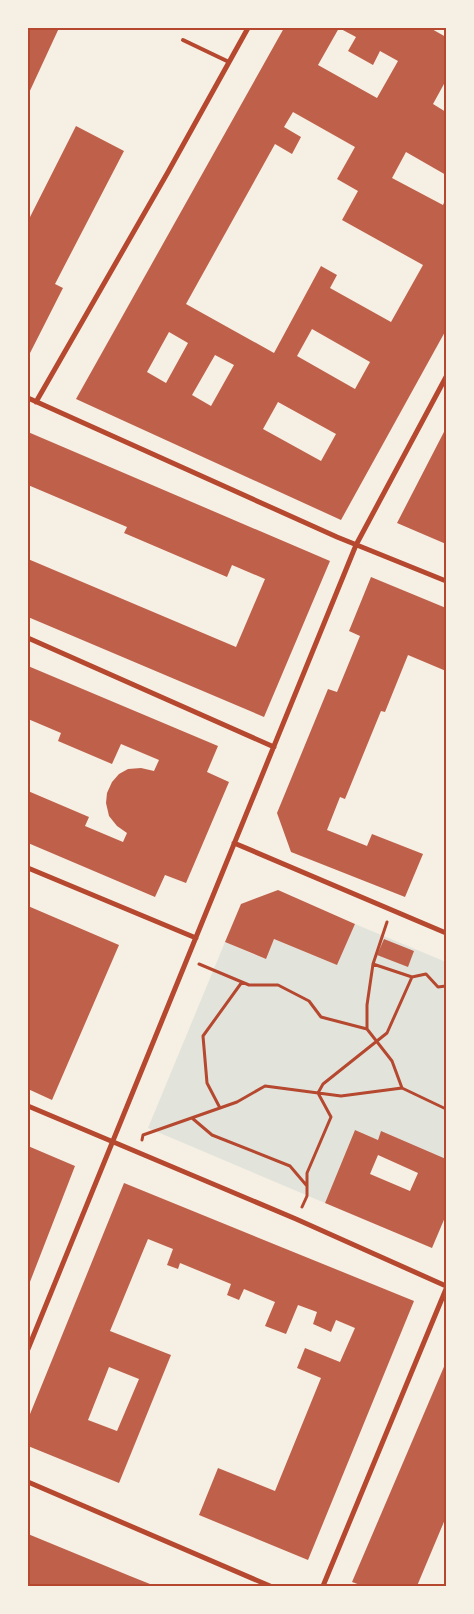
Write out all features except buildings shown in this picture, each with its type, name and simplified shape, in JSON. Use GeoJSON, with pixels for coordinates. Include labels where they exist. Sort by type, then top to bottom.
{"type":"FeatureCollection","features":[{"type":"Feature","properties":{"kind":"street"},"geometry":{"type":"LineString","coordinates":[[36,402],[248,28]]}},
{"type":"Feature","properties":{"kind":"street"},"geometry":{"type":"LineString","coordinates":[[28,1349],[356,545],[446,377]]}},
{"type":"Feature","properties":{"kind":"street"},"geometry":{"type":"LineString","coordinates":[[28,398],[356,545],[446,581]]}},
{"type":"Feature","properties":{"kind":"street"},"geometry":{"type":"LineString","coordinates":[[28,638],[274,747]]}},
{"type":"Feature","properties":{"kind":"street"},"geometry":{"type":"LineString","coordinates":[[234,843],[446,933]]}},
{"type":"Feature","properties":{"kind":"street"},"geometry":{"type":"LineString","coordinates":[[28,868],[196,938]]}},
{"type":"Feature","properties":{"kind":"street"},"geometry":{"type":"LineString","coordinates":[[28,1106],[296,1219],[446,1287],[323,1586]]}},
{"type":"Feature","properties":{"kind":"street"},"geometry":{"type":"LineString","coordinates":[[28,1482],[270,1586]]}},
{"type":"Feature","properties":{"kind":"lane"},"geometry":{"type":"LineString","coordinates":[[183,40],[229,62]]}},
{"type":"Feature","properties":{"kind":"path"},"geometry":{"type":"LineString","coordinates":[[367,1030],[367,1005],[373,964],[391,909]]}},
{"type":"Feature","properties":{"kind":"path"},"geometry":{"type":"LineString","coordinates":[[187,959],[249,986],[278,986],[309,1001],[321,1017],[367,1030],[392,1061],[402,1088]]}},
{"type":"Feature","properties":{"kind":"path"},"geometry":{"type":"LineString","coordinates":[[373,964],[412,977],[426,974],[438,986],[446,986]]}},
{"type":"Feature","properties":{"kind":"path"},"geometry":{"type":"LineString","coordinates":[[318,1093],[323,1084],[387,1032],[412,977]]}},
{"type":"Feature","properties":{"kind":"path"},"geometry":{"type":"LineString","coordinates":[[220,1108],[207,1084],[203,1036],[242,982]]}},
{"type":"Feature","properties":{"kind":"path"},"geometry":{"type":"LineString","coordinates":[[137,1152],[143,1135],[237,1102],[265,1086],[341,1096],[402,1088],[446,1109]]}},
{"type":"Feature","properties":{"kind":"path"},"geometry":{"type":"LineString","coordinates":[[296,1219],[307,1196],[307,1173],[331,1117],[318,1093]]}},
{"type":"Feature","properties":{"kind":"path"},"geometry":{"type":"LineString","coordinates":[[192,1118],[212,1134],[290,1166],[308,1186]]}},
{"type":"Feature","properties":{"kind":"shaded area"},"geometry":{"type":"Polygon","coordinates":[[[355,924],[446,962],[446,1159],[381,1132],[378,1140],[355,1130],[325,1203],[148,1128],[225,942],[265,959],[274,939],[337,965],[355,924]]]}}]}
